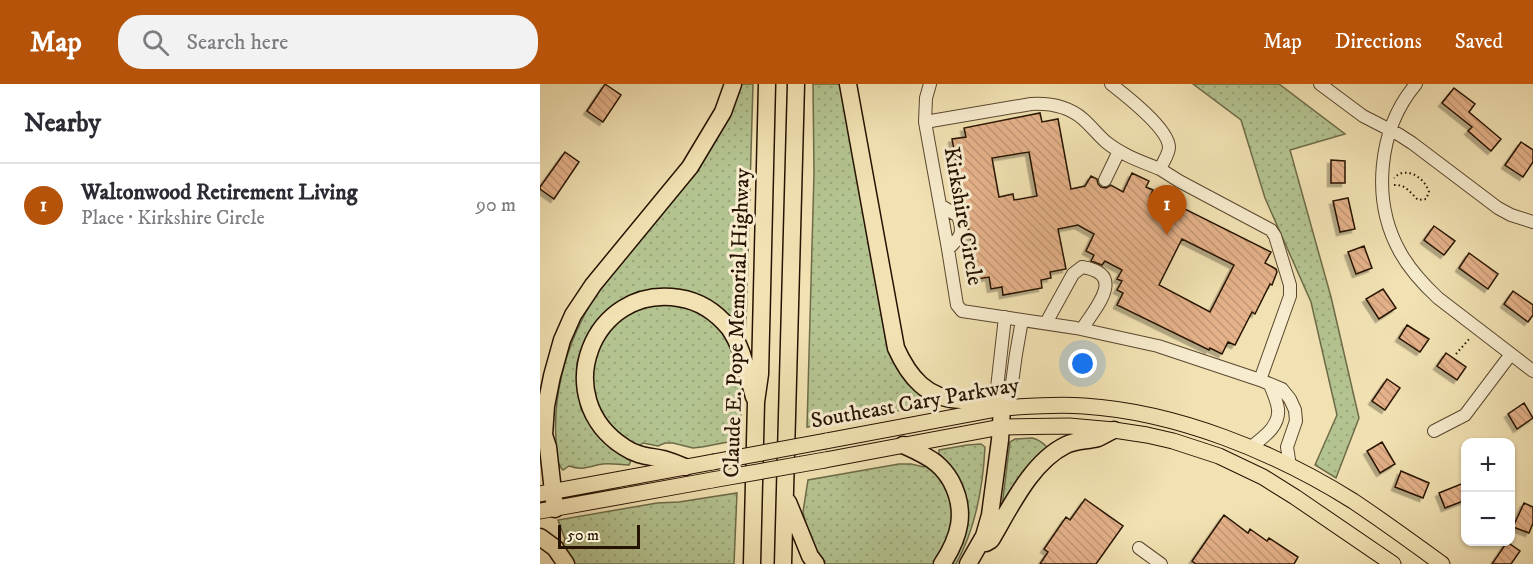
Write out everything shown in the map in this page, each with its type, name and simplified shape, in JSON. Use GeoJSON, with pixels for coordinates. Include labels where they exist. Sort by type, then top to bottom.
{"type":"FeatureCollection","features":[{"type":"Feature","properties":{"kind":"highway"},"geometry":{"type":"LineString","coordinates":[[547,501],[548,447],[542,439],[546,406],[562,340],[573,315],[593,285],[690,167],[723,112],[733,84]]}},
{"type":"Feature","properties":{"kind":"highway","name":"Claude E. Pope Memorial Highway"},"geometry":{"type":"LineString","coordinates":[[752,564],[768,84]]}},
{"type":"Feature","properties":{"kind":"highway"},"geometry":{"type":"LineString","coordinates":[[783,564],[796,84]]}},
{"type":"Feature","properties":{"kind":"highway"},"geometry":{"type":"LineString","coordinates":[[848,84],[896,348],[904,366],[926,389],[939,396],[989,402],[1002,408],[990,515],[978,548],[968,564]]}},
{"type":"Feature","properties":{"kind":"highway"},"geometry":{"type":"LineString","coordinates":[[685,466],[639,455],[626,449],[609,436],[594,417],[585,388],[585,367],[590,348],[608,321],[632,304],[659,297],[687,300],[706,308],[720,318],[736,340],[743,355],[756,402]]}},
{"type":"Feature","properties":{"kind":"highway"},"geometry":{"type":"LineString","coordinates":[[978,548],[991,540],[1032,474],[1049,456],[1076,441],[1099,438],[1114,430]]}},
{"type":"Feature","properties":{"kind":"highway"},"geometry":{"type":"LineString","coordinates":[[903,445],[937,464],[956,491],[960,510],[958,530],[942,564]]}},
{"type":"Feature","properties":{"kind":"highway"},"geometry":{"type":"LineString","coordinates":[[784,494],[810,556],[816,564]]}},
{"type":"Feature","properties":{"kind":"highway"},"geometry":{"type":"LineString","coordinates":[[540,537],[555,548],[566,564]]}},
{"type":"Feature","properties":{"kind":"main road","name":"Southeast Cary Parkway"},"geometry":{"type":"LineString","coordinates":[[547,501],[685,466],[1002,408],[1041,405],[1085,406],[1130,412],[1184,425],[1250,448],[1290,466],[1352,501],[1443,564]]}},
{"type":"Feature","properties":{"kind":"main road","name":"Southeast Cary Parkway"},"geometry":{"type":"LineString","coordinates":[[547,501],[712,480],[1001,427],[1069,426],[1114,430],[1173,441],[1219,456],[1263,477],[1393,564]]}},
{"type":"Feature","properties":{"kind":"street","name":"Kirkshire Circle"},"geometry":{"type":"LineString","coordinates":[[930,84],[926,98],[925,122],[957,305],[962,311],[1082,329],[1158,346],[1265,382],[1282,390],[1290,399],[1296,421],[1287,447],[1290,466]]}},
{"type":"Feature","properties":{"kind":"street"},"geometry":{"type":"LineString","coordinates":[[1111,84],[1158,125],[1167,137],[1167,154],[1160,169]]}},
{"type":"Feature","properties":{"kind":"street"},"geometry":{"type":"LineString","coordinates":[[1320,84],[1364,116],[1412,143],[1498,208],[1533,222]]}},
{"type":"Feature","properties":{"kind":"street"},"geometry":{"type":"LineString","coordinates":[[1416,84],[1389,129],[1383,164],[1384,202],[1393,236],[1412,271],[1425,286],[1533,371]]}},
{"type":"Feature","properties":{"kind":"street"},"geometry":{"type":"LineString","coordinates":[[925,122],[1031,104],[1045,103],[1059,106],[1082,118],[1106,142],[1119,151],[1160,169],[1271,231],[1275,236],[1290,285],[1290,296],[1265,382],[1278,409],[1277,419],[1263,438],[1250,448]]}},
{"type":"Feature","properties":{"kind":"street"},"geometry":{"type":"LineString","coordinates":[[1105,180],[1119,151]]}},
{"type":"Feature","properties":{"kind":"street"},"geometry":{"type":"LineString","coordinates":[[940,205],[958,216],[962,228],[959,239],[948,249]]}},
{"type":"Feature","properties":{"kind":"street"},"geometry":{"type":"LineString","coordinates":[[1046,323],[1073,274],[1082,267],[1094,269],[1101,273],[1106,287],[1082,329]]}},
{"type":"Feature","properties":{"kind":"street"},"geometry":{"type":"LineString","coordinates":[[1002,408],[997,388],[1005,317]]}},
{"type":"Feature","properties":{"kind":"street"},"geometry":{"type":"LineString","coordinates":[[1002,408],[1012,383],[1022,320]]}},
{"type":"Feature","properties":{"kind":"street"},"geometry":{"type":"LineString","coordinates":[[1434,431],[1465,415],[1511,354]]}},
{"type":"Feature","properties":{"kind":"street"},"geometry":{"type":"LineString","coordinates":[[1139,548],[1161,564]]}},
{"type":"Feature","properties":{"kind":"path"},"geometry":{"type":"LineString","coordinates":[[1404,172],[1413,173],[1427,187],[1429,192],[1426,199],[1418,200],[1406,187],[1400,184],[1394,185],[1392,180],[1404,172]]}},
{"type":"Feature","properties":{"kind":"path"},"geometry":{"type":"LineString","coordinates":[[1456,354],[1478,329]]}},
{"type":"Feature","properties":{"kind":"green space"},"geometry":{"type":"Polygon","coordinates":[[[739,84],[753,84],[746,326],[734,327],[653,290],[634,294],[614,305],[598,320],[586,338],[577,363],[577,386],[581,409],[595,433],[611,449],[631,460],[629,465],[606,464],[583,468],[569,466],[563,470],[557,456],[556,407],[562,374],[572,342],[592,302],[634,243],[739,84]]]}},
{"type":"Feature","properties":{"kind":"green space"},"geometry":{"type":"Polygon","coordinates":[[[813,84],[840,84],[887,345],[897,368],[907,382],[924,397],[925,406],[807,427],[814,174],[813,84]]]}},
{"type":"Feature","properties":{"kind":"green space"},"geometry":{"type":"Polygon","coordinates":[[[1193,84],[1279,84],[1345,134],[1290,150],[1331,297],[1359,418],[1336,478],[1315,465],[1337,415],[1311,302],[1265,198],[1241,120],[1193,84]]]}},
{"type":"Feature","properties":{"kind":"green space"},"geometry":{"type":"Polygon","coordinates":[[[677,303],[705,313],[727,335],[741,372],[742,402],[738,440],[693,448],[673,443],[658,446],[643,443],[636,448],[619,438],[592,398],[593,355],[621,316],[646,304],[677,303]]]}},
{"type":"Feature","properties":{"kind":"green space"},"geometry":{"type":"Polygon","coordinates":[[[1032,438],[1042,442],[1047,450],[1002,506],[1010,442],[1015,439],[1032,438]]]}},
{"type":"Feature","properties":{"kind":"green space"},"geometry":{"type":"Polygon","coordinates":[[[981,444],[985,447],[977,507],[963,550],[956,564],[950,564],[961,547],[968,515],[965,495],[958,476],[939,454],[939,450],[981,444]]]}},
{"type":"Feature","properties":{"kind":"green space"},"geometry":{"type":"Polygon","coordinates":[[[899,464],[924,467],[926,464],[943,481],[954,506],[950,539],[935,564],[823,564],[809,540],[803,512],[808,480],[899,464]]]}},
{"type":"Feature","properties":{"kind":"green space"},"geometry":{"type":"Polygon","coordinates":[[[737,493],[734,564],[573,564],[563,545],[565,539],[558,520],[657,503],[737,493]]]}},
{"type":"Feature","properties":{"kind":"building"},"geometry":{"type":"Polygon","coordinates":[[[605,84],[621,95],[603,122],[587,111],[605,84]]]}},
{"type":"Feature","properties":{"kind":"building"},"geometry":{"type":"Polygon","coordinates":[[[1454,88],[1475,104],[1469,112],[1501,139],[1491,151],[1468,131],[1472,127],[1442,103],[1454,88]]]}},
{"type":"Feature","properties":{"kind":"building"},"geometry":{"type":"Polygon","coordinates":[[[1040,113],[1042,122],[1058,119],[1071,189],[1085,186],[1091,176],[1097,179],[1101,187],[1106,188],[1111,185],[1123,192],[1132,173],[1149,181],[1146,187],[1153,190],[1150,196],[1168,205],[1169,201],[1271,252],[1265,263],[1277,272],[1272,285],[1270,284],[1255,314],[1252,312],[1235,345],[1228,342],[1222,354],[1210,348],[1209,350],[1117,305],[1123,293],[1117,290],[1122,281],[1117,279],[1122,270],[1105,261],[1102,265],[1091,261],[1094,255],[1086,251],[1094,234],[1078,225],[1058,229],[1066,269],[1050,272],[1051,278],[1041,280],[1042,288],[1003,295],[1002,287],[991,289],[989,277],[978,279],[952,139],[966,137],[964,128],[1040,113]],[[1029,152],[992,158],[999,197],[1013,194],[1014,200],[1037,196],[1029,152]],[[1182,239],[1159,285],[1210,312],[1234,265],[1182,239]]]}},
{"type":"Feature","properties":{"kind":"building"},"geometry":{"type":"Polygon","coordinates":[[[1521,142],[1533,150],[1533,162],[1523,177],[1505,165],[1521,142]]]}},
{"type":"Feature","properties":{"kind":"building"},"geometry":{"type":"Polygon","coordinates":[[[565,152],[579,162],[554,199],[540,187],[565,152]]]}},
{"type":"Feature","properties":{"kind":"building"},"geometry":{"type":"Polygon","coordinates":[[[1331,160],[1345,161],[1345,183],[1331,183],[1331,160]]]}},
{"type":"Feature","properties":{"kind":"building"},"geometry":{"type":"Polygon","coordinates":[[[1348,198],[1355,229],[1340,232],[1333,201],[1348,198]]]}},
{"type":"Feature","properties":{"kind":"building"},"geometry":{"type":"Polygon","coordinates":[[[1434,226],[1455,241],[1444,255],[1424,240],[1434,226]]]}},
{"type":"Feature","properties":{"kind":"building"},"geometry":{"type":"Polygon","coordinates":[[[1364,246],[1372,268],[1356,274],[1348,252],[1364,246]]]}},
{"type":"Feature","properties":{"kind":"building"},"geometry":{"type":"Polygon","coordinates":[[[1469,253],[1498,274],[1488,289],[1459,268],[1469,253]]]}},
{"type":"Feature","properties":{"kind":"building"},"geometry":{"type":"Polygon","coordinates":[[[1383,289],[1396,308],[1379,319],[1366,299],[1383,289]]]}},
{"type":"Feature","properties":{"kind":"building"},"geometry":{"type":"Polygon","coordinates":[[[1513,291],[1533,305],[1533,315],[1528,322],[1504,304],[1513,291]]]}},
{"type":"Feature","properties":{"kind":"building"},"geometry":{"type":"Polygon","coordinates":[[[1407,325],[1429,339],[1420,352],[1399,338],[1407,325]]]}},
{"type":"Feature","properties":{"kind":"building"},"geometry":{"type":"Polygon","coordinates":[[[1446,353],[1466,367],[1457,380],[1437,366],[1446,353]]]}},
{"type":"Feature","properties":{"kind":"building"},"geometry":{"type":"Polygon","coordinates":[[[1387,379],[1400,388],[1385,410],[1372,401],[1387,379]]]}},
{"type":"Feature","properties":{"kind":"building"},"geometry":{"type":"Polygon","coordinates":[[[1524,403],[1533,418],[1517,429],[1508,414],[1524,403]]]}},
{"type":"Feature","properties":{"kind":"building"},"geometry":{"type":"Polygon","coordinates":[[[1382,442],[1395,464],[1380,473],[1367,451],[1382,442]]]}},
{"type":"Feature","properties":{"kind":"building"},"geometry":{"type":"Polygon","coordinates":[[[1401,471],[1429,483],[1423,498],[1395,487],[1401,471]]]}},
{"type":"Feature","properties":{"kind":"building"},"geometry":{"type":"Polygon","coordinates":[[[1461,484],[1461,502],[1445,508],[1439,493],[1461,484]]]}},
{"type":"Feature","properties":{"kind":"building"},"geometry":{"type":"Polygon","coordinates":[[[1085,499],[1123,526],[1096,564],[1040,564],[1048,552],[1044,549],[1066,517],[1070,520],[1085,499]]]}},
{"type":"Feature","properties":{"kind":"building"},"geometry":{"type":"Polygon","coordinates":[[[1524,503],[1533,507],[1533,523],[1529,533],[1515,528],[1524,503]]]}},
{"type":"Feature","properties":{"kind":"building"},"geometry":{"type":"Polygon","coordinates":[[[1224,515],[1248,533],[1250,529],[1267,541],[1269,538],[1298,557],[1294,564],[1196,564],[1192,561],[1224,515]]]}},
{"type":"Feature","properties":{"kind":"building"},"geometry":{"type":"Polygon","coordinates":[[[1504,546],[1513,546],[1520,551],[1511,564],[1492,564],[1504,546]]]}},
{"type":"Feature","properties":{"kind":"place","name":"Waltonwood Retirement Living"},"geometry":{"type":"Point","coordinates":[1167,235]}}]}
